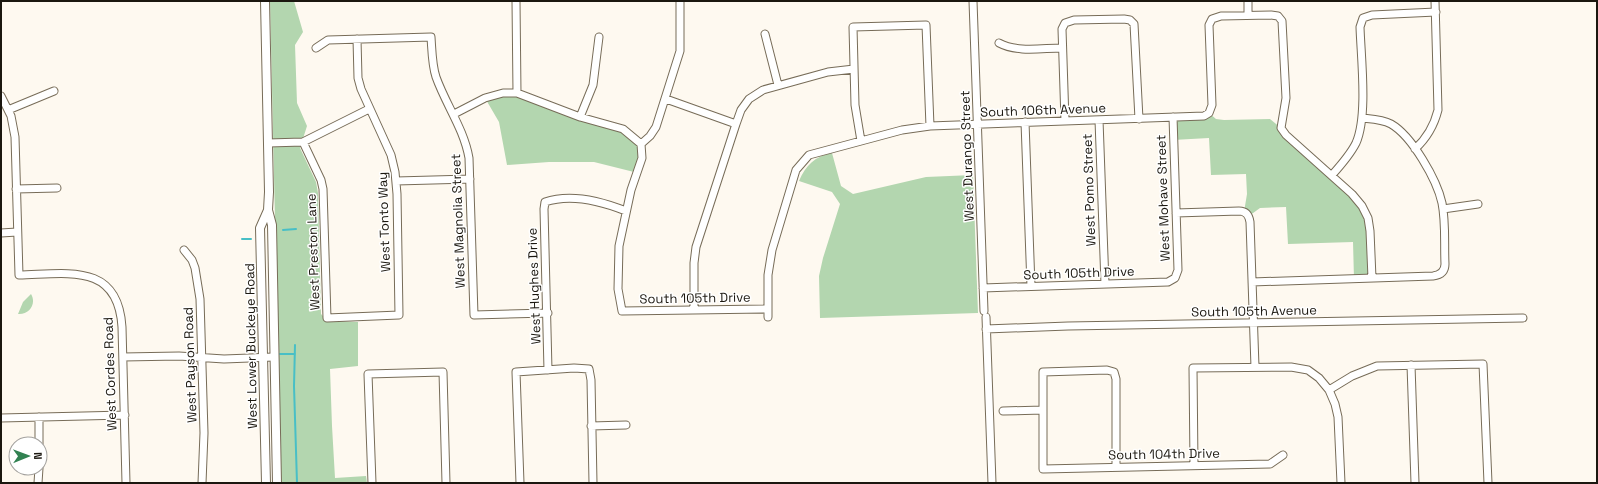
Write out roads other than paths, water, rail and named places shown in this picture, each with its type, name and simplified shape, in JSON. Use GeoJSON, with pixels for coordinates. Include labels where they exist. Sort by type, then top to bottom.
{"type":"FeatureCollection","features":[{"type":"Feature","properties":{"kind":"main road","name":"West Lower Buckeye Road"},"geometry":{"type":"LineString","coordinates":[[264,1],[268,143],[268,210],[272,225],[277,483]]}},
{"type":"Feature","properties":{"kind":"main road","name":"West Lower Buckeye Road"},"geometry":{"type":"LineString","coordinates":[[266,483],[260,228],[268,210]]}},
{"type":"Feature","properties":{"kind":"street"},"geometry":{"type":"LineString","coordinates":[[516,1],[517,93]]}},
{"type":"Feature","properties":{"kind":"street"},"geometry":{"type":"LineString","coordinates":[[641,144],[650,136],[656,127],[680,51],[680,1]]}},
{"type":"Feature","properties":{"kind":"street","name":"West Durango Street"},"geometry":{"type":"LineString","coordinates":[[973,1],[983,288],[992,483]]}},
{"type":"Feature","properties":{"kind":"street"},"geometry":{"type":"LineString","coordinates":[[1248,1],[1248,15],[1271,15],[1280,18],[1283,28],[1286,98],[1282,128],[1286,135],[1332,175],[1359,202],[1368,218],[1372,278]]}},
{"type":"Feature","properties":{"kind":"street"},"geometry":{"type":"LineString","coordinates":[[1415,149],[1429,134],[1435,122],[1438,110],[1435,1]]}},
{"type":"Feature","properties":{"kind":"street"},"geometry":{"type":"LineString","coordinates":[[1332,175],[1345,161],[1353,148],[1358,136],[1362,118],[1360,27],[1362,18],[1372,15],[1436,12]]}},
{"type":"Feature","properties":{"kind":"street","name":"South 106th Avenue"},"geometry":{"type":"LineString","coordinates":[[768,308],[768,275],[772,250],[796,170],[809,155],[902,130],[930,126],[1201,116],[1209,113],[1212,105],[1209,29],[1212,19],[1221,16],[1248,15]]}},
{"type":"Feature","properties":{"kind":"street"},"geometry":{"type":"LineString","coordinates":[[1065,121],[1062,32],[1065,23],[1074,20],[1127,19],[1132,22],[1136,30],[1139,118]]}},
{"type":"Feature","properties":{"kind":"street"},"geometry":{"type":"LineString","coordinates":[[861,141],[855,114],[853,27],[926,24],[930,126]]}},
{"type":"Feature","properties":{"kind":"street"},"geometry":{"type":"LineString","coordinates":[[765,34],[778,85]]}},
{"type":"Feature","properties":{"kind":"street","name":"West Magnolia Street"},"geometry":{"type":"LineString","coordinates":[[358,39],[431,37],[433,63],[436,76],[467,146],[470,179],[474,315],[548,313]]}},
{"type":"Feature","properties":{"kind":"street"},"geometry":{"type":"LineString","coordinates":[[580,117],[593,85],[599,37]]}},
{"type":"Feature","properties":{"kind":"street"},"geometry":{"type":"LineString","coordinates":[[316,48],[328,40],[358,39]]}},
{"type":"Feature","properties":{"kind":"street","name":"West Tonto Way"},"geometry":{"type":"LineString","coordinates":[[358,39],[358,78],[369,109],[391,155],[396,180],[399,315]]}},
{"type":"Feature","properties":{"kind":"street"},"geometry":{"type":"LineString","coordinates":[[999,43],[1022,49],[1062,48]]}},
{"type":"Feature","properties":{"kind":"street"},"geometry":{"type":"LineString","coordinates":[[694,310],[694,263],[696,247],[736,124],[749,99],[758,92],[778,85],[828,72],[854,69]]}},
{"type":"Feature","properties":{"kind":"street"},"geometry":{"type":"LineString","coordinates":[[8,110],[54,91]]}},
{"type":"Feature","properties":{"kind":"street"},"geometry":{"type":"LineString","coordinates":[[454,114],[485,98],[503,93],[517,93],[580,117],[623,129],[641,144],[642,158],[626,210]]}},
{"type":"Feature","properties":{"kind":"street"},"geometry":{"type":"LineString","coordinates":[[1,96],[11,116],[15,137],[17,232],[1,233]]}},
{"type":"Feature","properties":{"kind":"street"},"geometry":{"type":"LineString","coordinates":[[666,99],[736,124]]}},
{"type":"Feature","properties":{"kind":"street"},"geometry":{"type":"LineString","coordinates":[[268,143],[303,142],[369,109]]}},
{"type":"Feature","properties":{"kind":"street","name":"West Mohave Street"},"geometry":{"type":"LineString","coordinates":[[1173,117],[1178,270],[1175,278]]}},
{"type":"Feature","properties":{"kind":"street"},"geometry":{"type":"LineString","coordinates":[[1252,282],[1434,276],[1442,273],[1445,264],[1443,209],[1435,181],[1415,149],[1401,132],[1392,125],[1381,120],[1362,118]]}},
{"type":"Feature","properties":{"kind":"street","name":"West Pomo Street"},"geometry":{"type":"LineString","coordinates":[[1099,120],[1104,284]]}},
{"type":"Feature","properties":{"kind":"street"},"geometry":{"type":"LineString","coordinates":[[1025,122],[1031,286]]}},
{"type":"Feature","properties":{"kind":"street","name":"West Preston Lane"},"geometry":{"type":"LineString","coordinates":[[303,142],[321,180],[323,189],[327,318],[399,315]]}},
{"type":"Feature","properties":{"kind":"street"},"geometry":{"type":"LineString","coordinates":[[396,180],[470,179]]}},
{"type":"Feature","properties":{"kind":"street"},"geometry":{"type":"LineString","coordinates":[[16,190],[56,188]]}},
{"type":"Feature","properties":{"kind":"street","name":"West Hughes Drive"},"geometry":{"type":"LineString","coordinates":[[548,370],[545,202],[555,199],[587,200],[612,205],[626,210]]}},
{"type":"Feature","properties":{"kind":"street"},"geometry":{"type":"LineString","coordinates":[[1443,209],[1478,204]]}},
{"type":"Feature","properties":{"kind":"street","name":"South 105th Drive"},"geometry":{"type":"LineString","coordinates":[[626,210],[619,246],[618,268],[618,289],[622,311],[768,308]]}},
{"type":"Feature","properties":{"kind":"street"},"geometry":{"type":"LineString","coordinates":[[1176,213],[1239,211],[1247,214],[1250,222],[1255,367]]}},
{"type":"Feature","properties":{"kind":"street","name":"West Cordes Road"},"geometry":{"type":"LineString","coordinates":[[17,232],[19,275],[78,274],[90,276],[108,288],[116,298],[121,316],[126,483]]}},
{"type":"Feature","properties":{"kind":"street","name":"West Payson Road"},"geometry":{"type":"LineString","coordinates":[[184,250],[192,260],[200,299],[204,433],[202,483]]}},
{"type":"Feature","properties":{"kind":"street","name":"South 105th Drive"},"geometry":{"type":"LineString","coordinates":[[983,288],[1168,282],[1175,278]]}},
{"type":"Feature","properties":{"kind":"street"},"geometry":{"type":"LineString","coordinates":[[768,308],[768,317]]}},
{"type":"Feature","properties":{"kind":"street","name":"South 105th Avenue"},"geometry":{"type":"LineString","coordinates":[[986,329],[1523,318]]}},
{"type":"Feature","properties":{"kind":"street"},"geometry":{"type":"LineString","coordinates":[[123,356],[201,356],[224,359],[274,357]]}},
{"type":"Feature","properties":{"kind":"street"},"geometry":{"type":"LineString","coordinates":[[1329,390],[1352,376],[1378,366],[1483,364],[1488,483]]}},
{"type":"Feature","properties":{"kind":"street"},"geometry":{"type":"LineString","coordinates":[[1411,365],[1415,483]]}},
{"type":"Feature","properties":{"kind":"street"},"geometry":{"type":"LineString","coordinates":[[1194,465],[1194,368],[1291,367],[1308,370],[1319,378],[1329,390],[1335,404],[1338,417],[1341,483]]}},
{"type":"Feature","properties":{"kind":"street"},"geometry":{"type":"LineString","coordinates":[[520,483],[516,372],[589,369],[591,380],[593,483]]}},
{"type":"Feature","properties":{"kind":"street"},"geometry":{"type":"LineString","coordinates":[[1003,411],[1043,410],[1043,372],[1107,370],[1114,372],[1116,379],[1116,466]]}},
{"type":"Feature","properties":{"kind":"street"},"geometry":{"type":"LineString","coordinates":[[372,483],[368,374],[443,372],[446,483]]}},
{"type":"Feature","properties":{"kind":"street","name":"South 104th Drive"},"geometry":{"type":"LineString","coordinates":[[1043,410],[1043,469],[1116,466],[1270,464],[1283,455]]}},
{"type":"Feature","properties":{"kind":"street"},"geometry":{"type":"LineString","coordinates":[[1,418],[125,415]]}},
{"type":"Feature","properties":{"kind":"street"},"geometry":{"type":"LineString","coordinates":[[38,417],[39,436]]}},
{"type":"Feature","properties":{"kind":"street"},"geometry":{"type":"LineString","coordinates":[[591,426],[626,425]]}},
{"type":"Feature","properties":{"kind":"waterway"},"geometry":{"type":"LineString","coordinates":[[283,230],[296,229]]}},
{"type":"Feature","properties":{"kind":"waterway"},"geometry":{"type":"LineString","coordinates":[[242,239],[251,239]]}},
{"type":"Feature","properties":{"kind":"waterway"},"geometry":{"type":"LineString","coordinates":[[295,345],[294,386],[297,483]]}},
{"type":"Feature","properties":{"kind":"waterway"},"geometry":{"type":"LineString","coordinates":[[280,354],[295,354]]}}]}
